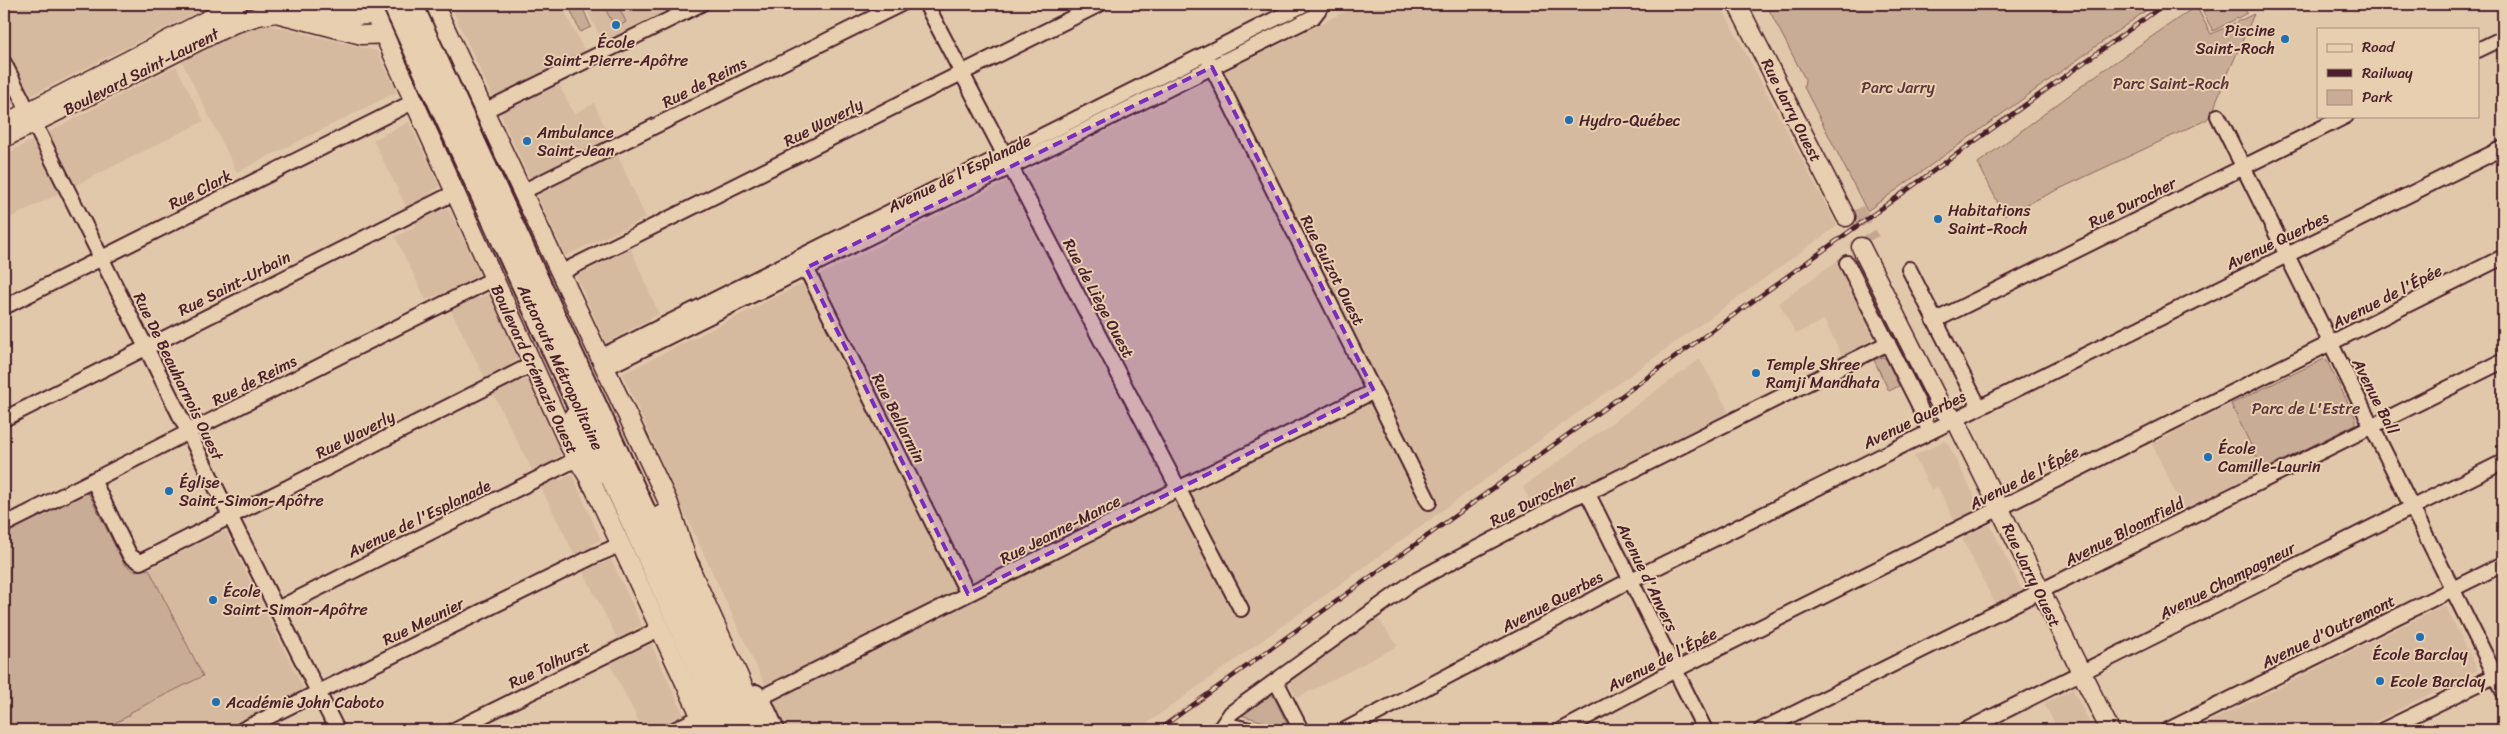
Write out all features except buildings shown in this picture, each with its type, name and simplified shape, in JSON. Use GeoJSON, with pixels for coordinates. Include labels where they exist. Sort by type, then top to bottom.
{"type":"FeatureCollection","features":[{"type":"Feature","properties":{"kind":"highway","name":"Autoroute Métropolitaine"},"geometry":{"type":"LineString","coordinates":[[412,4],[549,342],[728,730]]}},
{"type":"Feature","properties":{"kind":"highway","name":"Autoroute Métropolitaine"},"geometry":{"type":"LineString","coordinates":[[382,9],[483,178],[588,385],[746,730]]}},
{"type":"Feature","properties":{"kind":"highway"},"geometry":{"type":"LineString","coordinates":[[549,342],[592,483]]}},
{"type":"Feature","properties":{"kind":"highway"},"geometry":{"type":"LineString","coordinates":[[588,385],[690,568]]}},
{"type":"Feature","properties":{"kind":"main road","name":"Boulevard Saint-Laurent"},"geometry":{"type":"LineString","coordinates":[[4,138],[31,117],[238,4]]}},
{"type":"Feature","properties":{"kind":"main road"},"geometry":{"type":"LineString","coordinates":[[233,24],[268,4]]}},
{"type":"Feature","properties":{"kind":"main road"},"geometry":{"type":"LineString","coordinates":[[300,4],[346,15],[382,9]]}},
{"type":"Feature","properties":{"kind":"main road","name":"Rue Jarry Ouest"},"geometry":{"type":"LineString","coordinates":[[1737,4],[1850,213],[1750,4]]}},
{"type":"Feature","properties":{"kind":"main road","name":"Boulevard Crémazie Ouest"},"geometry":{"type":"LineString","coordinates":[[382,9],[390,34],[405,66],[413,102],[493,279],[578,459],[592,483],[704,726]]}},
{"type":"Feature","properties":{"kind":"main road"},"geometry":{"type":"LineString","coordinates":[[435,9],[447,44],[484,111],[562,272],[673,514],[690,568],[763,730]]}},
{"type":"Feature","properties":{"kind":"main road","name":"Boulevard Saint-Laurent"},"geometry":{"type":"LineString","coordinates":[[4,124],[31,117],[233,24],[258,16],[276,13],[357,34],[390,34]]}},
{"type":"Feature","properties":{"kind":"main road","name":"Rue Jarry Ouest"},"geometry":{"type":"LineString","coordinates":[[1866,244],[1954,404],[1955,419],[2110,730]]}},
{"type":"Feature","properties":{"kind":"street"},"geometry":{"type":"LineString","coordinates":[[484,111],[701,4]]}},
{"type":"Feature","properties":{"kind":"street","name":"Rue de Reims"},"geometry":{"type":"LineString","coordinates":[[522,192],[901,4]]}},
{"type":"Feature","properties":{"kind":"street","name":"Rue de Liège Ouest"},"geometry":{"type":"LineString","coordinates":[[926,4],[1241,609]]}},
{"type":"Feature","properties":{"kind":"street","name":"Rue Waverly"},"geometry":{"type":"LineString","coordinates":[[562,272],[1100,4]]}},
{"type":"Feature","properties":{"kind":"street","name":"Avenue de l'Esplanade"},"geometry":{"type":"LineString","coordinates":[[803,263],[1005,154],[1305,4]]}},
{"type":"Feature","properties":{"kind":"street","name":"Avenue de l'Esplanade"},"geometry":{"type":"LineString","coordinates":[[603,362],[803,263],[1012,167],[1313,17],[1323,4]]}},
{"type":"Feature","properties":{"kind":"street"},"geometry":{"type":"LineString","coordinates":[[2480,49],[2503,38]]}},
{"type":"Feature","properties":{"kind":"street","name":"Rue Guizot Ouest"},"geometry":{"type":"LineString","coordinates":[[1206,54],[1429,502]]}},
{"type":"Feature","properties":{"kind":"street","name":"Rue De Beauharnois Ouest"},"geometry":{"type":"LineString","coordinates":[[4,63],[337,730]]}},
{"type":"Feature","properties":{"kind":"street","name":"Rue Clark"},"geometry":{"type":"LineString","coordinates":[[4,307],[413,102]]}},
{"type":"Feature","properties":{"kind":"street","name":"Avenue Ball"},"geometry":{"type":"LineString","coordinates":[[2218,116],[2412,508],[2499,674],[2503,691]]}},
{"type":"Feature","properties":{"kind":"street","name":"Rue Durocher"},"geometry":{"type":"LineString","coordinates":[[1934,321],[2342,118]]}},
{"type":"Feature","properties":{"kind":"street","name":"Avenue Querbes"},"geometry":{"type":"LineString","coordinates":[[1345,730],[1630,580],[2503,148]]}},
{"type":"Feature","properties":{"kind":"street","name":"Rue Saint-Urbain"},"geometry":{"type":"LineString","coordinates":[[4,419],[454,193]]}},
{"type":"Feature","properties":{"kind":"street","name":"Avenue de l'Épée"},"geometry":{"type":"LineString","coordinates":[[1562,730],[1675,670],[2503,257]]}},
{"type":"Feature","properties":{"kind":"street"},"geometry":{"type":"LineString","coordinates":[[1847,262],[1888,343],[1929,431]]}},
{"type":"Feature","properties":{"kind":"street","name":"Rue Bellarmin"},"geometry":{"type":"LineString","coordinates":[[803,263],[968,594]]}},
{"type":"Feature","properties":{"kind":"street"},"geometry":{"type":"LineString","coordinates":[[1909,269],[1979,407]]}},
{"type":"Feature","properties":{"kind":"street","name":"Rue de Reims"},"geometry":{"type":"LineString","coordinates":[[4,525],[493,279]]}},
{"type":"Feature","properties":{"kind":"street","name":"Rue Durocher"},"geometry":{"type":"LineString","coordinates":[[1219,729],[1231,713],[1413,582],[1587,492],[1888,343]]}},
{"type":"Feature","properties":{"kind":"street","name":"Avenue Bloomfield"},"geometry":{"type":"LineString","coordinates":[[1760,730],[2503,361]]}},
{"type":"Feature","properties":{"kind":"street","name":"Rue Waverly"},"geometry":{"type":"LineString","coordinates":[[93,480],[130,556],[140,562],[533,364]]}},
{"type":"Feature","properties":{"kind":"street","name":"Rue Jeanne-Mance"},"geometry":{"type":"LineString","coordinates":[[762,697],[1374,391]]}},
{"type":"Feature","properties":{"kind":"street","name":"Avenue de l'Esplanade"},"geometry":{"type":"LineString","coordinates":[[276,609],[578,459]]}},
{"type":"Feature","properties":{"kind":"street","name":"Avenue Champagneur"},"geometry":{"type":"LineString","coordinates":[[1966,730],[2503,462]]}},
{"type":"Feature","properties":{"kind":"street","name":"Avenue d'Anvers"},"geometry":{"type":"LineString","coordinates":[[1587,492],[1705,730]]}},
{"type":"Feature","properties":{"kind":"street","name":"Rue Meunier"},"geometry":{"type":"LineString","coordinates":[[242,730],[620,545]]}},
{"type":"Feature","properties":{"kind":"street","name":"Avenue d'Outremont"},"geometry":{"type":"LineString","coordinates":[[2168,730],[2503,564]]}},
{"type":"Feature","properties":{"kind":"street","name":"Rue Tolhurst"},"geometry":{"type":"LineString","coordinates":[[454,730],[659,629]]}},
{"type":"Feature","properties":{"kind":"street"},"geometry":{"type":"LineString","coordinates":[[2384,730],[2499,674]]}},
{"type":"Feature","properties":{"kind":"street"},"geometry":{"type":"LineString","coordinates":[[739,677],[762,697],[777,730]]}},
{"type":"Feature","properties":{"kind":"street"},"geometry":{"type":"LineString","coordinates":[[1276,680],[1301,730]]}},
{"type":"Feature","properties":{"kind":"street"},"geometry":{"type":"LineString","coordinates":[[674,730],[704,726]]}},
{"type":"Feature","properties":{"kind":"street"},"geometry":{"type":"LineString","coordinates":[[1219,729],[1234,726],[1250,730]]}},
{"type":"Feature","properties":{"kind":"highlighted area"},"geometry":{"type":"Polygon","coordinates":[[[1212,67],[1374,391],[968,594],[806,268],[1212,67]]]}},
{"type":"Feature","properties":{"kind":"shaded area"},"geometry":{"type":"Polygon","coordinates":[[[4,4],[213,4],[4,109],[4,4]]]}},
{"type":"Feature","properties":{"kind":"shaded area"},"geometry":{"type":"Polygon","coordinates":[[[457,4],[561,4],[586,54],[553,73],[574,114],[594,103],[646,218],[565,256],[454,13],[457,4]]]}},
{"type":"Feature","properties":{"kind":"shaded area","name":"École Saint-Pierre-Apôtre"},"geometry":{"type":"Polygon","coordinates":[[[584,4],[681,4],[603,43],[584,4]]]}},
{"type":"Feature","properties":{"kind":"shaded area"},"geometry":{"type":"Polygon","coordinates":[[[1360,4],[1720,4],[1837,226],[1138,730],[786,730],[685,514],[623,375],[624,373],[1360,4]]]}},
{"type":"Feature","properties":{"kind":"shaded area"},"geometry":{"type":"Polygon","coordinates":[[[265,24],[377,51],[397,92],[237,172],[182,62],[254,25],[265,24]]]}},
{"type":"Feature","properties":{"kind":"shaded area"},"geometry":{"type":"Polygon","coordinates":[[[176,66],[204,121],[4,221],[4,155],[176,66]]]}},
{"type":"Feature","properties":{"kind":"shaded area"},"geometry":{"type":"Polygon","coordinates":[[[409,122],[440,187],[428,195],[438,213],[448,208],[480,274],[467,281],[479,298],[489,294],[520,358],[510,364],[520,382],[528,379],[562,455],[551,461],[560,480],[572,474],[601,540],[591,545],[602,564],[611,559],[642,625],[632,630],[639,649],[651,644],[684,715],[672,721],[677,730],[643,730],[601,646],[617,638],[442,293],[426,300],[395,237],[416,226],[373,140],[409,122]]]}},
{"type":"Feature","properties":{"kind":"shaded area"},"geometry":{"type":"Polygon","coordinates":[[[631,249],[659,314],[606,343],[576,276],[631,249]]]}},
{"type":"Feature","properties":{"kind":"shaded area"},"geometry":{"type":"Polygon","coordinates":[[[1839,259],[1873,336],[1870,343],[1842,356],[1824,320],[1796,334],[1779,303],[1839,259]]]}},
{"type":"Feature","properties":{"kind":"shaded area"},"geometry":{"type":"Polygon","coordinates":[[[1700,359],[1729,412],[1534,510],[1523,487],[1700,359]]]}},
{"type":"Feature","properties":{"kind":"shaded area","name":"École Camille-Laurin"},"geometry":{"type":"Polygon","coordinates":[[[2231,404],[2263,470],[2183,509],[2152,444],[2231,404]]]}},
{"type":"Feature","properties":{"kind":"shaded area"},"geometry":{"type":"Polygon","coordinates":[[[1944,441],[1948,444],[1981,509],[1955,522],[1938,487],[1931,490],[1914,456],[1944,441]]]}},
{"type":"Feature","properties":{"kind":"shaded area"},"geometry":{"type":"Polygon","coordinates":[[[1990,524],[2022,590],[1995,604],[1962,538],[1990,524]]]}},
{"type":"Feature","properties":{"kind":"shaded area"},"geometry":{"type":"Polygon","coordinates":[[[224,531],[304,690],[224,730],[113,730],[110,725],[130,715],[128,713],[202,674],[149,569],[224,531]]]}},
{"type":"Feature","properties":{"kind":"shaded area","name":"École Barclay"},"geometry":{"type":"Polygon","coordinates":[[[2445,605],[2478,670],[2358,730],[2193,730],[2445,605]]]}},
{"type":"Feature","properties":{"kind":"shaded area"},"geometry":{"type":"Polygon","coordinates":[[[1377,617],[1398,646],[1297,698],[1290,686],[1292,679],[1377,617]]]}},
{"type":"Feature","properties":{"kind":"shaded area"},"geometry":{"type":"Polygon","coordinates":[[[2073,689],[2093,730],[2058,730],[2044,703],[2073,689]]]}},
{"type":"Feature","properties":{"kind":"green space"},"geometry":{"type":"Polygon","coordinates":[[[568,4],[581,4],[591,27],[580,32],[568,4]]]}},
{"type":"Feature","properties":{"kind":"green space"},"geometry":{"type":"Polygon","coordinates":[[[617,4],[626,22],[615,28],[605,8],[617,4]]]}},
{"type":"Feature","properties":{"kind":"green space","name":"Parc Jarry"},"geometry":{"type":"Polygon","coordinates":[[[1766,4],[2155,4],[1867,211],[1804,87],[1805,79],[1766,4]]]}},
{"type":"Feature","properties":{"kind":"green space"},"geometry":{"type":"Polygon","coordinates":[[[2218,4],[2242,4],[2247,13],[2213,31],[2203,12],[2218,4]]]}},
{"type":"Feature","properties":{"kind":"green space","name":"Parc Saint-Roch"},"geometry":{"type":"Polygon","coordinates":[[[2196,6],[2211,34],[2254,14],[2213,112],[2206,120],[2004,215],[1978,163],[2095,76],[2196,6]]]}},
{"type":"Feature","properties":{"kind":"green space"},"geometry":{"type":"Polygon","coordinates":[[[1882,357],[1886,359],[1899,386],[1889,391],[1874,360],[1882,357]]]}},
{"type":"Feature","properties":{"kind":"green space","name":"Parc de L'Estre"},"geometry":{"type":"Polygon","coordinates":[[[2324,359],[2327,361],[2356,419],[2356,424],[2263,470],[2231,404],[2324,359]]]}},
{"type":"Feature","properties":{"kind":"green space"},"geometry":{"type":"Polygon","coordinates":[[[86,493],[89,494],[124,564],[134,571],[149,569],[203,676],[129,713],[130,715],[111,725],[113,730],[4,730],[4,534],[86,493]]]}},
{"type":"Feature","properties":{"kind":"green space"},"geometry":{"type":"Polygon","coordinates":[[[1269,693],[1274,697],[1290,730],[1238,714],[1269,693]]]}},
{"type":"Feature","properties":{"kind":"tunnel"},"geometry":{"type":"LineString","coordinates":[[1855,210],[1871,240]]}},
{"type":"Feature","properties":{"kind":"railway"},"geometry":{"type":"LineString","coordinates":[[1158,730],[2165,4]]}},
{"type":"Feature","properties":{"kind":"place","name":"École Saint-Pierre-Apôtre"},"geometry":{"type":"Point","coordinates":[616,25]}},
{"type":"Feature","properties":{"kind":"place","name":"Piscine Saint-Roch"},"geometry":{"type":"Point","coordinates":[2285,39]}},
{"type":"Feature","properties":{"kind":"place","name":"Hydro-Québec"},"geometry":{"type":"Point","coordinates":[1569,120]}},
{"type":"Feature","properties":{"kind":"place","name":"Ambulance Saint-Jean"},"geometry":{"type":"Point","coordinates":[527,141]}},
{"type":"Feature","properties":{"kind":"place","name":"Habitations Saint-Roch"},"geometry":{"type":"Point","coordinates":[1938,219]}},
{"type":"Feature","properties":{"kind":"place","name":"Temple Shree Ramji Mandhata"},"geometry":{"type":"Point","coordinates":[1756,373]}},
{"type":"Feature","properties":{"kind":"place","name":"École Camille-Laurin"},"geometry":{"type":"Point","coordinates":[2208,457]}},
{"type":"Feature","properties":{"kind":"place","name":"Église Saint-Simon-Apôtre"},"geometry":{"type":"Point","coordinates":[169,491]}},
{"type":"Feature","properties":{"kind":"place","name":"École Saint-Simon-Apôtre"},"geometry":{"type":"Point","coordinates":[213,600]}},
{"type":"Feature","properties":{"kind":"place","name":"École Barclay"},"geometry":{"type":"Point","coordinates":[2420,637]}},
{"type":"Feature","properties":{"kind":"place","name":"Ecole Barclay"},"geometry":{"type":"Point","coordinates":[2380,681]}},
{"type":"Feature","properties":{"kind":"place","name":"Académie John Caboto"},"geometry":{"type":"Point","coordinates":[216,702]}}]}
